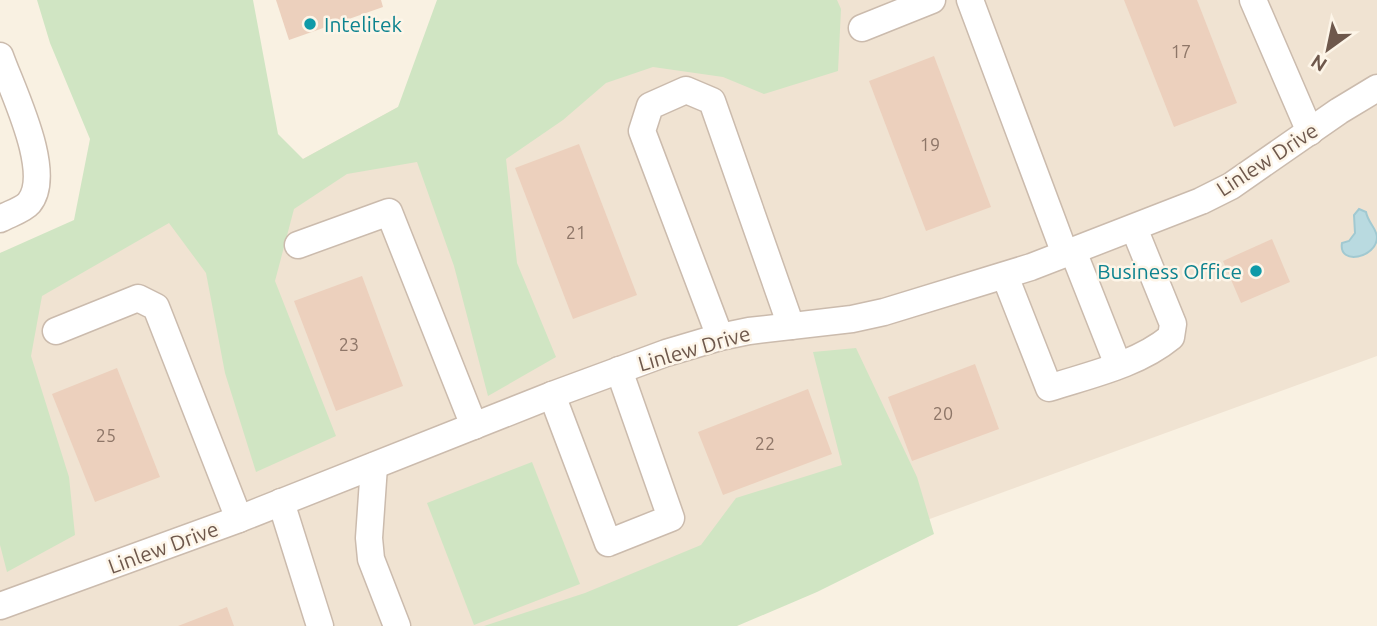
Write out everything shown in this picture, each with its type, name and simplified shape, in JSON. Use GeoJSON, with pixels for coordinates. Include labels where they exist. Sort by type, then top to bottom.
{"type":"FeatureCollection","features":[{"type":"Feature","properties":{"kind":"street"},"geometry":{"type":"LineString","coordinates":[[862,28],[932,0]]}},
{"type":"Feature","properties":{"kind":"street"},"geometry":{"type":"LineString","coordinates":[[970,0],[1069,253],[1118,365]]}},
{"type":"Feature","properties":{"kind":"street"},"geometry":{"type":"LineString","coordinates":[[1253,0],[1310,132]]}},
{"type":"Feature","properties":{"kind":"street"},"geometry":{"type":"LineString","coordinates":[[0,56],[34,148],[38,174],[36,191],[28,205],[0,219]]}},
{"type":"Feature","properties":{"kind":"street","name":"Linlew Drive"},"geometry":{"type":"LineString","coordinates":[[0,606],[239,519],[619,370],[720,337],[884,312],[1005,276],[1069,253],[1201,201],[1231,186],[1377,88]]}},
{"type":"Feature","properties":{"kind":"street"},"geometry":{"type":"LineString","coordinates":[[720,337],[642,131],[650,106],[686,90],[712,100],[791,326]]}},
{"type":"Feature","properties":{"kind":"street"},"geometry":{"type":"LineString","coordinates":[[298,245],[388,212],[474,426]]}},
{"type":"Feature","properties":{"kind":"street"},"geometry":{"type":"LineString","coordinates":[[1005,276],[1049,388],[1118,365],[1160,346],[1171,337],[1173,324],[1135,228]]}},
{"type":"Feature","properties":{"kind":"street"},"geometry":{"type":"LineString","coordinates":[[56,331],[138,298],[156,306],[239,519]]}},
{"type":"Feature","properties":{"kind":"street"},"geometry":{"type":"LineString","coordinates":[[552,396],[608,543],[671,518],[619,370]]}},
{"type":"Feature","properties":{"kind":"street"},"geometry":{"type":"LineString","coordinates":[[374,466],[369,538],[372,559],[397,626]]}},
{"type":"Feature","properties":{"kind":"street"},"geometry":{"type":"LineString","coordinates":[[281,502],[320,626]]}},
{"type":"Feature","properties":{"kind":"shaded area"},"geometry":{"type":"Polygon","coordinates":[[[718,0],[1377,0],[1377,356],[636,626],[0,626],[0,253],[303,159],[398,107],[718,0]]]}},
{"type":"Feature","properties":{"kind":"green space"},"geometry":{"type":"Polygon","coordinates":[[[37,0],[253,0],[278,134],[303,159],[398,107],[437,0],[837,0],[841,9],[838,71],[764,94],[723,77],[653,67],[606,83],[563,120],[506,159],[517,263],[556,357],[488,396],[454,266],[417,162],[347,174],[294,209],[275,281],[336,436],[256,472],[225,373],[206,273],[169,223],[42,296],[31,356],[69,477],[75,535],[7,572],[0,545],[0,253],[74,220],[90,139],[50,43],[37,0]]]}},
{"type":"Feature","properties":{"kind":"green space"},"geometry":{"type":"Polygon","coordinates":[[[856,348],[917,477],[934,534],[817,592],[737,626],[484,626],[585,593],[701,545],[736,498],[842,465],[813,352],[856,348]]]}},
{"type":"Feature","properties":{"kind":"green space"},"geometry":{"type":"Polygon","coordinates":[[[532,462],[580,584],[474,625],[427,503],[532,462]]]}},
{"type":"Feature","properties":{"kind":"water"},"geometry":{"type":"Polygon","coordinates":[[[1359,209],[1366,212],[1377,237],[1371,250],[1351,257],[1342,250],[1342,243],[1349,241],[1355,233],[1354,215],[1359,209]]]}},
{"type":"Feature","properties":{"kind":"building","name":"Intelitek"},"geometry":{"type":"Polygon","coordinates":[[[276,0],[381,0],[383,7],[289,40],[276,0]]]}},
{"type":"Feature","properties":{"kind":"building"},"geometry":{"type":"Polygon","coordinates":[[[1124,0],[1197,0],[1237,103],[1174,127],[1124,0]]]}},
{"type":"Feature","properties":{"kind":"building"},"geometry":{"type":"Polygon","coordinates":[[[934,56],[991,207],[926,231],[869,81],[934,56]]]}},
{"type":"Feature","properties":{"kind":"building"},"geometry":{"type":"Polygon","coordinates":[[[579,144],[637,295],[573,319],[515,168],[579,144]]]}},
{"type":"Feature","properties":{"kind":"building","name":"Business Office"},"geometry":{"type":"Polygon","coordinates":[[[1272,239],[1290,282],[1241,303],[1223,261],[1272,239]]]}},
{"type":"Feature","properties":{"kind":"building"},"geometry":{"type":"Polygon","coordinates":[[[362,276],[403,386],[336,411],[294,301],[362,276]]]}},
{"type":"Feature","properties":{"kind":"building"},"geometry":{"type":"Polygon","coordinates":[[[975,364],[999,429],[912,461],[888,397],[975,364]]]}},
{"type":"Feature","properties":{"kind":"building"},"geometry":{"type":"Polygon","coordinates":[[[117,368],[160,477],[95,502],[52,394],[117,368]]]}},
{"type":"Feature","properties":{"kind":"building"},"geometry":{"type":"Polygon","coordinates":[[[808,389],[832,454],[723,495],[698,432],[808,389]]]}},
{"type":"Feature","properties":{"kind":"building"},"geometry":{"type":"Polygon","coordinates":[[[227,607],[234,626],[178,626],[227,607]]]}},
{"type":"Feature","properties":{"kind":"place","name":"Intelitek"},"geometry":{"type":"Point","coordinates":[310,24]}},
{"type":"Feature","properties":{"kind":"place","name":"Business Office"},"geometry":{"type":"Point","coordinates":[1256,271]}}]}
